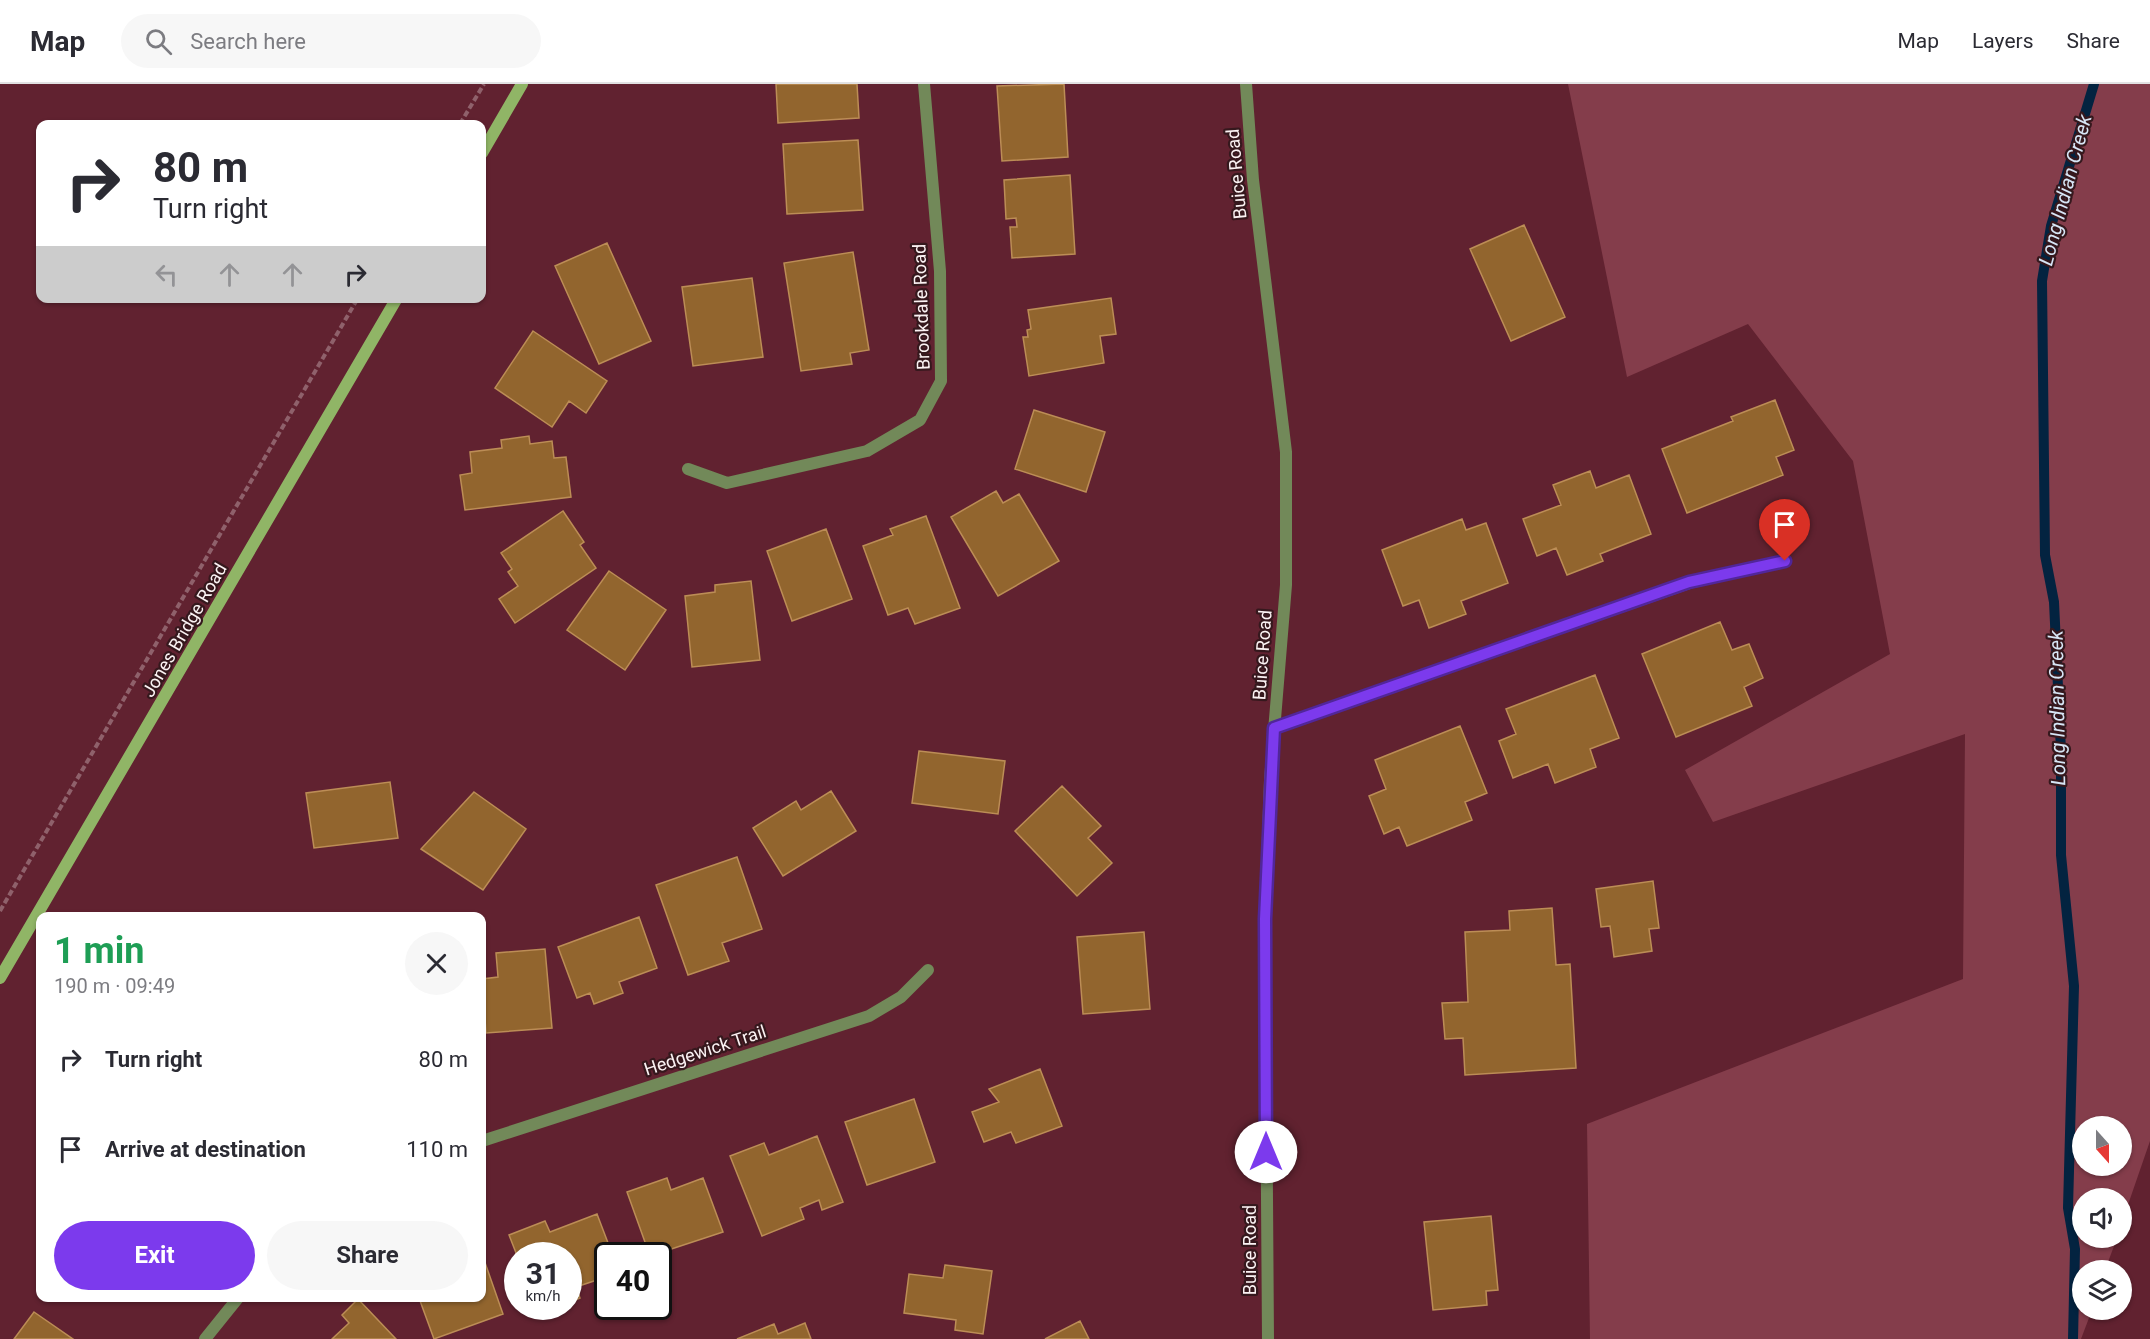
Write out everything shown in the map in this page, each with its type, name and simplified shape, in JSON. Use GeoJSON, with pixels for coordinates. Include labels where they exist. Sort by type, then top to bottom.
{"type":"FeatureCollection","features":[{"type":"Feature","properties":{"kind":"main road"},"geometry":{"type":"LineString","coordinates":[[486,146],[522,84]]}},
{"type":"Feature","properties":{"kind":"main road","name":"Jones Bridge Road"},"geometry":{"type":"LineString","coordinates":[[39,912],[394,303]]}},
{"type":"Feature","properties":{"kind":"main road","name":"Jones Bridge Road"},"geometry":{"type":"LineString","coordinates":[[0,978],[36,916]]}},
{"type":"Feature","properties":{"kind":"street","name":"Brookdale Road"},"geometry":{"type":"LineString","coordinates":[[688,469],[727,483],[867,451],[920,420],[941,381],[940,271],[924,84]]}},
{"type":"Feature","properties":{"kind":"street","name":"Buice Road"},"geometry":{"type":"LineString","coordinates":[[1246,84],[1253,180],[1286,452],[1286,585],[1274,728],[1265,919],[1268,1339]]}},
{"type":"Feature","properties":{"kind":"street"},"geometry":{"type":"LineString","coordinates":[[1274,728],[1689,582],[1785,561]]}},
{"type":"Feature","properties":{"kind":"street","name":"Hedgewick Trail"},"geometry":{"type":"LineString","coordinates":[[486,1140],[869,1016],[901,997],[928,970]]}},
{"type":"Feature","properties":{"kind":"street"},"geometry":{"type":"LineString","coordinates":[[205,1339],[234,1302]]}},
{"type":"Feature","properties":{"kind":"path"},"geometry":{"type":"LineString","coordinates":[[462,120],[484,84]]}},
{"type":"Feature","properties":{"kind":"path"},"geometry":{"type":"LineString","coordinates":[[0,911],[355,303]]}},
{"type":"Feature","properties":{"kind":"shaded area"},"geometry":{"type":"Polygon","coordinates":[[[1568,84],[2150,84],[2150,1141],[2132,1193],[2132,1188],[2072,1188],[2072,1248],[2113,1248],[2109,1260],[2072,1260],[2072,1320],[2088,1320],[2081,1339],[1590,1339],[1587,1124],[1963,979],[1965,734],[1713,822],[1685,770],[1890,654],[1853,461],[1748,324],[1627,377],[1568,84]]]}},
{"type":"Feature","properties":{"kind":"building"},"geometry":{"type":"Polygon","coordinates":[[[776,84],[857,84],[859,118],[778,123],[776,84]]]}},
{"type":"Feature","properties":{"kind":"building"},"geometry":{"type":"Polygon","coordinates":[[[1064,84],[1068,157],[1002,161],[997,86],[1064,84]]]}},
{"type":"Feature","properties":{"kind":"building"},"geometry":{"type":"Polygon","coordinates":[[[858,140],[863,210],[787,214],[783,144],[858,140]]]}},
{"type":"Feature","properties":{"kind":"building"},"geometry":{"type":"Polygon","coordinates":[[[1070,175],[1075,254],[1012,258],[1010,227],[1017,227],[1016,218],[1006,219],[1004,180],[1070,175]]]}},
{"type":"Feature","properties":{"kind":"building"},"geometry":{"type":"Polygon","coordinates":[[[1524,225],[1565,317],[1511,341],[1470,249],[1524,225]]]}},
{"type":"Feature","properties":{"kind":"building"},"geometry":{"type":"Polygon","coordinates":[[[607,243],[651,341],[599,364],[555,266],[607,243]]]}},
{"type":"Feature","properties":{"kind":"building"},"geometry":{"type":"Polygon","coordinates":[[[853,252],[869,350],[850,353],[852,364],[801,371],[784,263],[853,252]]]}},
{"type":"Feature","properties":{"kind":"building"},"geometry":{"type":"Polygon","coordinates":[[[752,278],[763,357],[693,366],[682,287],[752,278]]]}},
{"type":"Feature","properties":{"kind":"building"},"geometry":{"type":"Polygon","coordinates":[[[1111,298],[1116,334],[1100,336],[1104,363],[1029,376],[1023,337],[1028,337],[1027,330],[1031,329],[1028,310],[1111,298]]]}},
{"type":"Feature","properties":{"kind":"building"},"geometry":{"type":"Polygon","coordinates":[[[533,331],[607,381],[586,413],[569,401],[552,427],[495,388],[533,331]]]}},
{"type":"Feature","properties":{"kind":"building"},"geometry":{"type":"Polygon","coordinates":[[[1775,400],[1794,450],[1776,457],[1783,475],[1687,513],[1662,449],[1733,421],[1731,417],[1775,400]]]}},
{"type":"Feature","properties":{"kind":"building"},"geometry":{"type":"Polygon","coordinates":[[[1034,410],[1105,432],[1086,492],[1015,469],[1034,410]]]}},
{"type":"Feature","properties":{"kind":"building"},"geometry":{"type":"Polygon","coordinates":[[[529,436],[530,444],[552,441],[554,458],[566,457],[571,497],[465,510],[460,475],[472,473],[470,452],[502,448],[501,440],[529,436]]]}},
{"type":"Feature","properties":{"kind":"building"},"geometry":{"type":"Polygon","coordinates":[[[1590,471],[1596,488],[1629,475],[1651,534],[1600,554],[1603,561],[1567,575],[1556,548],[1537,556],[1523,519],[1561,505],[1553,485],[1590,471]]]}},
{"type":"Feature","properties":{"kind":"building"},"geometry":{"type":"Polygon","coordinates":[[[996,491],[1003,503],[1019,494],[1059,561],[998,596],[951,517],[996,491]]]}},
{"type":"Feature","properties":{"kind":"building"},"geometry":{"type":"Polygon","coordinates":[[[563,511],[584,542],[580,545],[596,568],[515,623],[499,599],[518,586],[508,572],[512,569],[501,553],[563,511]]]}},
{"type":"Feature","properties":{"kind":"building"},"geometry":{"type":"Polygon","coordinates":[[[926,516],[960,608],[915,624],[908,608],[888,615],[863,546],[893,535],[890,529],[926,516]]]}},
{"type":"Feature","properties":{"kind":"building"},"geometry":{"type":"Polygon","coordinates":[[[1462,519],[1466,530],[1486,523],[1508,583],[1461,601],[1466,614],[1429,628],[1419,600],[1403,606],[1382,550],[1462,519]]]}},
{"type":"Feature","properties":{"kind":"building"},"geometry":{"type":"Polygon","coordinates":[[[826,529],[852,599],[792,621],[767,551],[826,529]]]}},
{"type":"Feature","properties":{"kind":"building"},"geometry":{"type":"Polygon","coordinates":[[[609,571],[666,610],[625,670],[567,630],[609,571]]]}},
{"type":"Feature","properties":{"kind":"building"},"geometry":{"type":"Polygon","coordinates":[[[751,581],[760,660],[692,667],[685,596],[715,592],[715,585],[751,581]]]}},
{"type":"Feature","properties":{"kind":"building"},"geometry":{"type":"Polygon","coordinates":[[[1720,622],[1732,650],[1749,644],[1763,678],[1744,687],[1752,706],[1676,737],[1642,654],[1720,622]]]}},
{"type":"Feature","properties":{"kind":"building"},"geometry":{"type":"Polygon","coordinates":[[[1595,675],[1619,738],[1590,749],[1596,767],[1555,783],[1548,764],[1513,778],[1499,741],[1516,734],[1506,709],[1595,675]]]}},
{"type":"Feature","properties":{"kind":"building"},"geometry":{"type":"Polygon","coordinates":[[[1460,726],[1487,793],[1465,802],[1472,820],[1407,846],[1399,827],[1384,834],[1369,796],[1386,789],[1375,760],[1460,726]]]}},
{"type":"Feature","properties":{"kind":"building"},"geometry":{"type":"Polygon","coordinates":[[[919,751],[1005,761],[998,814],[912,803],[919,751]]]}},
{"type":"Feature","properties":{"kind":"building"},"geometry":{"type":"Polygon","coordinates":[[[390,782],[398,838],[314,848],[306,793],[390,782]]]}},
{"type":"Feature","properties":{"kind":"building"},"geometry":{"type":"Polygon","coordinates":[[[1062,786],[1101,826],[1088,838],[1112,863],[1077,896],[1015,831],[1062,786]]]}},
{"type":"Feature","properties":{"kind":"building"},"geometry":{"type":"Polygon","coordinates":[[[831,791],[856,831],[783,876],[753,828],[796,801],[801,810],[831,791]]]}},
{"type":"Feature","properties":{"kind":"building"},"geometry":{"type":"Polygon","coordinates":[[[474,792],[526,829],[483,890],[421,849],[474,792]]]}},
{"type":"Feature","properties":{"kind":"building"},"geometry":{"type":"Polygon","coordinates":[[[737,857],[762,929],[722,943],[729,961],[688,975],[656,885],[737,857]]]}},
{"type":"Feature","properties":{"kind":"building"},"geometry":{"type":"Polygon","coordinates":[[[1653,881],[1659,928],[1649,929],[1652,951],[1614,957],[1610,926],[1601,927],[1596,889],[1653,881]]]}},
{"type":"Feature","properties":{"kind":"building"},"geometry":{"type":"Polygon","coordinates":[[[1552,908],[1556,965],[1570,964],[1576,1068],[1465,1075],[1463,1038],[1445,1039],[1442,1003],[1468,1002],[1465,932],[1510,930],[1509,911],[1552,908]]]}},
{"type":"Feature","properties":{"kind":"building"},"geometry":{"type":"Polygon","coordinates":[[[639,917],[657,968],[619,982],[623,993],[594,1004],[590,993],[577,998],[558,947],[639,917]]]}},
{"type":"Feature","properties":{"kind":"building"},"geometry":{"type":"Polygon","coordinates":[[[1144,932],[1150,1009],[1083,1014],[1077,937],[1144,932]]]}},
{"type":"Feature","properties":{"kind":"building"},"geometry":{"type":"Polygon","coordinates":[[[545,949],[552,1028],[486,1033],[486,978],[498,977],[496,953],[545,949]]]}},
{"type":"Feature","properties":{"kind":"building"},"geometry":{"type":"Polygon","coordinates":[[[1040,1069],[1062,1126],[1016,1143],[1011,1132],[984,1142],[972,1112],[999,1102],[989,1089],[1040,1069]]]}},
{"type":"Feature","properties":{"kind":"building"},"geometry":{"type":"Polygon","coordinates":[[[914,1099],[935,1162],[867,1185],[845,1122],[914,1099]]]}},
{"type":"Feature","properties":{"kind":"building"},"geometry":{"type":"Polygon","coordinates":[[[817,1136],[843,1202],[822,1210],[819,1200],[800,1208],[804,1219],[762,1236],[730,1156],[764,1143],[769,1155],[817,1136]]]}},
{"type":"Feature","properties":{"kind":"building"},"geometry":{"type":"Polygon","coordinates":[[[667,1178],[671,1190],[703,1178],[723,1232],[672,1249],[672,1242],[645,1242],[627,1192],[667,1178]]]}},
{"type":"Feature","properties":{"kind":"building"},"geometry":{"type":"Polygon","coordinates":[[[597,1214],[608,1242],[594,1242],[594,1281],[582,1285],[582,1242],[512,1242],[509,1235],[545,1221],[550,1232],[597,1214]]]}},
{"type":"Feature","properties":{"kind":"building"},"geometry":{"type":"Polygon","coordinates":[[[1491,1216],[1498,1290],[1486,1291],[1487,1305],[1433,1310],[1424,1222],[1491,1216]]]}},
{"type":"Feature","properties":{"kind":"building"},"geometry":{"type":"Polygon","coordinates":[[[486,1265],[503,1314],[434,1339],[420,1302],[486,1302],[486,1265]]]}},
{"type":"Feature","properties":{"kind":"building"},"geometry":{"type":"Polygon","coordinates":[[[945,1265],[992,1271],[983,1334],[955,1330],[956,1320],[904,1313],[909,1274],[943,1278],[945,1265]]]}},
{"type":"Feature","properties":{"kind":"building"},"geometry":{"type":"Polygon","coordinates":[[[355,1302],[361,1302],[396,1339],[332,1339],[349,1323],[342,1315],[355,1302]]]}},
{"type":"Feature","properties":{"kind":"building"},"geometry":{"type":"Polygon","coordinates":[[[34,1312],[73,1339],[14,1339],[34,1312]]]}},
{"type":"Feature","properties":{"kind":"building"},"geometry":{"type":"Polygon","coordinates":[[[1080,1321],[1089,1339],[1045,1339],[1080,1321]]]}},
{"type":"Feature","properties":{"kind":"building"},"geometry":{"type":"Polygon","coordinates":[[[805,1323],[811,1339],[737,1339],[774,1324],[778,1334],[805,1323]]]}},
{"type":"Feature","properties":{"kind":"waterway","name":"Long Indian Creek"},"geometry":{"type":"LineString","coordinates":[[2073,1339],[2075,1249],[2068,1208],[2074,986],[2061,855],[2061,751],[2054,602],[2045,555],[2042,281],[2051,226],[2094,84]]}},
{"type":"Feature","properties":{"kind":"route"},"geometry":{"type":"LineString","coordinates":[[1266,1152],[1265,919],[1274,728],[1689,582],[1785,561]]}}]}
